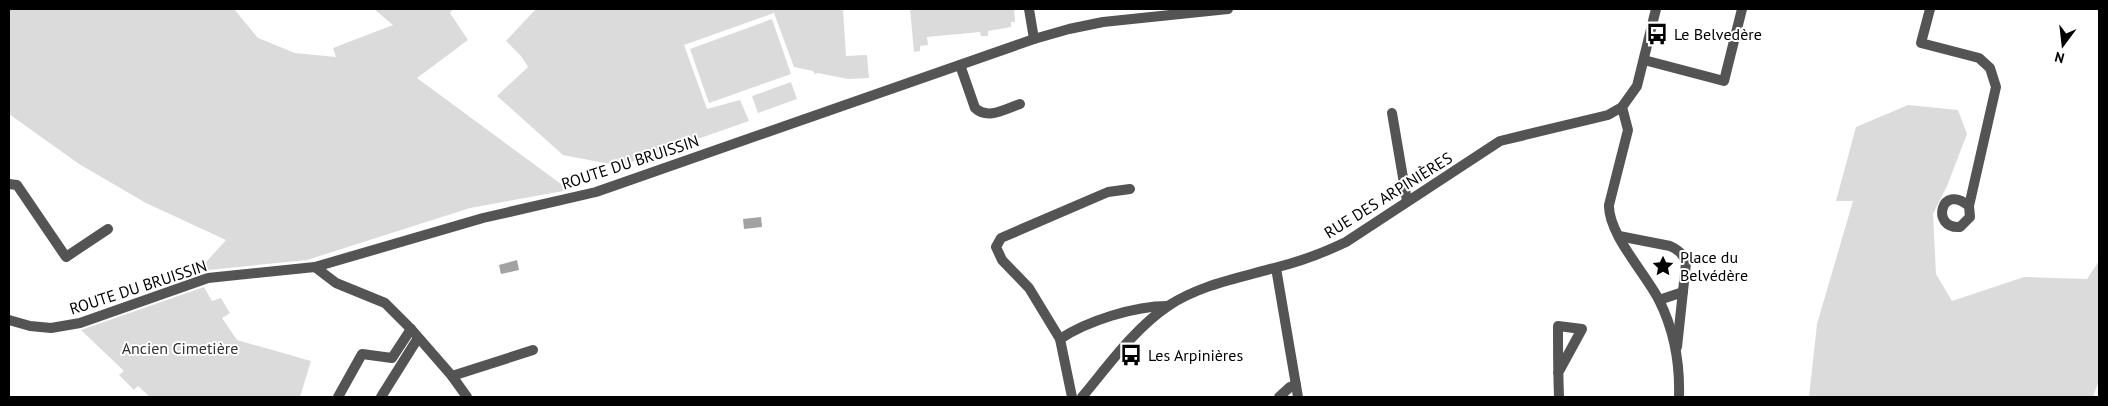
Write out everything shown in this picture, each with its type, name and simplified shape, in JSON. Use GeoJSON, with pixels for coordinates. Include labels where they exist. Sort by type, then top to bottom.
{"type":"FeatureCollection","features":[{"type":"Feature","properties":{"kind":"street"},"geometry":{"type":"LineString","coordinates":[[1029,9],[1034,39]]}},
{"type":"Feature","properties":{"kind":"street","name":"ROUTE DU BRUISSIN"},"geometry":{"type":"LineString","coordinates":[[9,320],[30,326],[51,328],[80,323],[208,278],[315,267],[483,218],[596,192],[1034,39],[1103,22],[1228,9]]}},
{"type":"Feature","properties":{"kind":"street"},"geometry":{"type":"LineString","coordinates":[[1656,9],[1637,86],[1622,107],[1628,130],[1608,215],[1659,300],[1677,351]]}},
{"type":"Feature","properties":{"kind":"street"},"geometry":{"type":"LineString","coordinates":[[1644,60],[1724,81],[1742,9]]}},
{"type":"Feature","properties":{"kind":"street"},"geometry":{"type":"LineString","coordinates":[[1930,9],[1921,43],[1979,58],[1990,68],[1996,88],[1969,206]]}},
{"type":"Feature","properties":{"kind":"street"},"geometry":{"type":"LineString","coordinates":[[960,65],[975,108],[980,113],[988,115],[1020,104]]}},
{"type":"Feature","properties":{"kind":"street","name":"RUE DES ARPINIÈRES"},"geometry":{"type":"LineString","coordinates":[[1082,397],[1148,321],[1168,306],[1211,285],[1276,268],[1326,252],[1346,242],[1500,141],[1608,115],[1622,107]]}},
{"type":"Feature","properties":{"kind":"street"},"geometry":{"type":"LineString","coordinates":[[1392,113],[1407,202]]}},
{"type":"Feature","properties":{"kind":"street"},"geometry":{"type":"LineString","coordinates":[[9,184],[17,185],[66,257],[108,229]]}},
{"type":"Feature","properties":{"kind":"street"},"geometry":{"type":"LineString","coordinates":[[1072,397],[1060,339],[1028,288],[1002,260],[996,247],[1000,238],[1108,192],[1130,190]]}},
{"type":"Feature","properties":{"kind":"street"},"geometry":{"type":"LineString","coordinates":[[1619,236],[1670,246],[1683,255],[1686,263],[1677,351],[1680,380],[1679,397]]}},
{"type":"Feature","properties":{"kind":"street"},"geometry":{"type":"LineString","coordinates":[[315,267],[336,283],[385,303],[411,329],[452,376],[467,397]]}},
{"type":"Feature","properties":{"kind":"street"},"geometry":{"type":"LineString","coordinates":[[1276,268],[1298,397]]}},
{"type":"Feature","properties":{"kind":"street"},"geometry":{"type":"LineString","coordinates":[[1659,300],[1683,292]]}},
{"type":"Feature","properties":{"kind":"street","name":"RUE DES ARPINIÈRES"},"geometry":{"type":"LineString","coordinates":[[1060,339],[1075,329],[1118,315],[1148,306],[1168,306]]}},
{"type":"Feature","properties":{"kind":"street"},"geometry":{"type":"LineString","coordinates":[[338,397],[362,354],[392,358],[411,329]]}},
{"type":"Feature","properties":{"kind":"street"},"geometry":{"type":"LineString","coordinates":[[381,397],[418,338]]}},
{"type":"Feature","properties":{"kind":"street"},"geometry":{"type":"LineString","coordinates":[[452,376],[534,350]]}},
{"type":"Feature","properties":{"kind":"street"},"geometry":{"type":"LineString","coordinates":[[1558,373],[1559,397]]}},
{"type":"Feature","properties":{"kind":"street"},"geometry":{"type":"LineString","coordinates":[[1279,397],[1290,387],[1296,385]]}},
{"type":"Feature","properties":{"kind":"green space"},"geometry":{"type":"Polygon","coordinates":[[[9,9],[234,9],[258,38],[295,53],[336,57],[333,48],[393,25],[374,9],[453,9],[450,13],[468,40],[417,78],[569,190],[470,208],[307,260],[198,271],[226,240],[146,203],[79,164],[9,114],[9,9]]]}},
{"type":"Feature","properties":{"kind":"green space"},"geometry":{"type":"Polygon","coordinates":[[[536,9],[843,9],[846,56],[867,55],[869,78],[848,79],[815,74],[813,71],[794,67],[774,13],[684,45],[707,109],[740,100],[749,121],[620,166],[563,155],[497,96],[528,67],[521,56],[506,41],[536,9]]]}},
{"type":"Feature","properties":{"kind":"green space"},"geometry":{"type":"Polygon","coordinates":[[[910,9],[1014,9],[1015,22],[1011,22],[1011,27],[988,31],[988,36],[981,36],[980,32],[927,37],[928,45],[920,46],[920,51],[914,52],[910,9]]]}},
{"type":"Feature","properties":{"kind":"green space"},"geometry":{"type":"Polygon","coordinates":[[[772,19],[791,74],[709,103],[690,49],[772,19]]]}},
{"type":"Feature","properties":{"kind":"green space"},"geometry":{"type":"Polygon","coordinates":[[[791,82],[797,99],[758,113],[752,96],[791,82]]]}},
{"type":"Feature","properties":{"kind":"green space"},"geometry":{"type":"Polygon","coordinates":[[[1908,105],[1958,110],[1967,134],[1947,186],[1933,214],[1936,274],[1952,301],[2024,277],[2087,279],[2099,261],[2099,380],[2093,397],[1809,397],[1817,324],[1853,201],[1836,201],[1856,127],[1908,105]]]}},
{"type":"Feature","properties":{"kind":"green space","name":"Ancien Cimetière"},"geometry":{"type":"Polygon","coordinates":[[[204,287],[212,301],[221,298],[230,313],[222,318],[237,340],[311,361],[300,397],[150,397],[138,386],[134,390],[119,375],[124,371],[81,330],[204,287]]]}},
{"type":"Feature","properties":{"kind":"shaded area"},"geometry":{"type":"Polygon","coordinates":[[[761,217],[762,227],[744,229],[743,219],[761,217]]]}},
{"type":"Feature","properties":{"kind":"shaded area"},"geometry":{"type":"Polygon","coordinates":[[[517,260],[519,270],[501,274],[499,265],[517,260]]]}},
{"type":"Feature","properties":{"kind":"place","name":"Le Belvedère"},"geometry":{"type":"Point","coordinates":[1657,34]}},
{"type":"Feature","properties":{"kind":"place","name":"Place du Belvédère"},"geometry":{"type":"Point","coordinates":[1663,266]}},
{"type":"Feature","properties":{"kind":"place","name":"Les Arpinières"},"geometry":{"type":"Point","coordinates":[1131,355]}}]}
